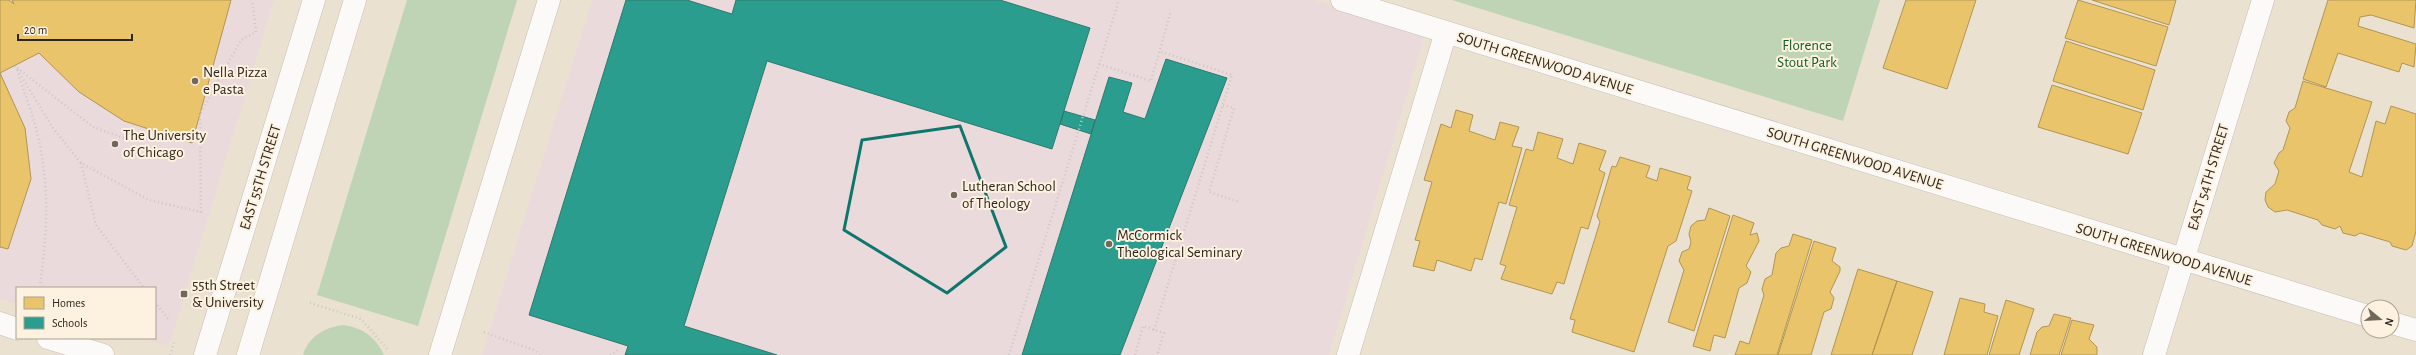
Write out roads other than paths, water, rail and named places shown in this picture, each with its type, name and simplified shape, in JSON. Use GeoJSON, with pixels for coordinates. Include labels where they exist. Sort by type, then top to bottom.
{"type":"FeatureCollection","features":[{"type":"Feature","properties":{"kind":"street","name":"EAST 55TH STREET"},"geometry":{"type":"LineString","coordinates":[[205,355],[314,0]]}},
{"type":"Feature","properties":{"kind":"street"},"geometry":{"type":"LineString","coordinates":[[248,355],[355,0]]}},
{"type":"Feature","properties":{"kind":"street"},"geometry":{"type":"LineString","coordinates":[[440,355],[549,0]]}},
{"type":"Feature","properties":{"kind":"street","name":"SOUTH GREENWOOD AVENUE"},"geometry":{"type":"LineString","coordinates":[[1342,0],[2360,314]]}},
{"type":"Feature","properties":{"kind":"street","name":"EAST 54TH STREET"},"geometry":{"type":"LineString","coordinates":[[2154,355],[2263,0]]}},
{"type":"Feature","properties":{"kind":"street"},"geometry":{"type":"LineString","coordinates":[[1348,355],[1446,32]]}},
{"type":"Feature","properties":{"kind":"street"},"geometry":{"type":"LineString","coordinates":[[0,323],[16,328]]}},
{"type":"Feature","properties":{"kind":"street"},"geometry":{"type":"LineString","coordinates":[[2400,325],[2416,330]]}},
{"type":"Feature","properties":{"kind":"street"},"geometry":{"type":"LineString","coordinates":[[51,339],[103,355]]}},
{"type":"Feature","properties":{"kind":"place","name":"Nella Pizza e Pasta"},"geometry":{"type":"Point","coordinates":[195,81]}},
{"type":"Feature","properties":{"kind":"place","name":"The University of Chicago"},"geometry":{"type":"Point","coordinates":[115,144]}},
{"type":"Feature","properties":{"kind":"place","name":"Lutheran School of Theology"},"geometry":{"type":"Point","coordinates":[954,195]}},
{"type":"Feature","properties":{"kind":"place","name":"McCormick Theological Seminary"},"geometry":{"type":"Point","coordinates":[1109,244]}},
{"type":"Feature","properties":{"kind":"place","name":"55th Street & University"},"geometry":{"type":"Point","coordinates":[184,294]}},
{"type":"Feature","properties":{"kind":"park label","name":"Florence Stout Park"},"geometry":{"type":"Point","coordinates":[1807,54]}}]}
